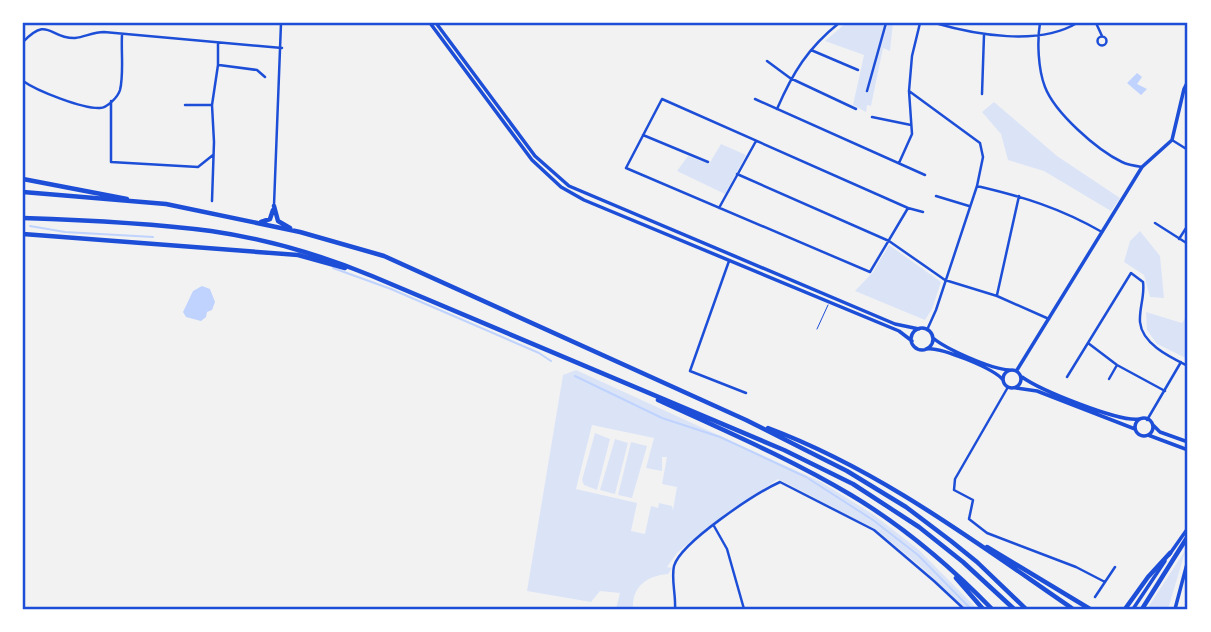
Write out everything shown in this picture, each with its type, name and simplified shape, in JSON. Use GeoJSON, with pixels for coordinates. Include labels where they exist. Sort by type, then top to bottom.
{"type":"FeatureCollection","features":[{"type":"Feature","properties":{"kind":"highway"},"geometry":{"type":"LineString","coordinates":[[23,179],[252,221],[384,257],[746,420],[847,471],[906,507],[977,562],[1026,609]]}},
{"type":"Feature","properties":{"kind":"highway"},"geometry":{"type":"LineString","coordinates":[[23,192],[166,204]]}},
{"type":"Feature","properties":{"kind":"highway"},"geometry":{"type":"LineString","coordinates":[[252,221],[269,220],[274,206]]}},
{"type":"Feature","properties":{"kind":"highway"},"geometry":{"type":"LineString","coordinates":[[274,206],[278,221],[300,232]]}},
{"type":"Feature","properties":{"kind":"highway"},"geometry":{"type":"LineString","coordinates":[[24,218],[212,231],[332,260],[784,450],[853,484],[919,527],[963,562],[1014,609]]}},
{"type":"Feature","properties":{"kind":"highway"},"geometry":{"type":"LineString","coordinates":[[23,234],[298,255],[372,276]]}},
{"type":"Feature","properties":{"kind":"highway"},"geometry":{"type":"LineString","coordinates":[[594,370],[800,466],[864,504],[910,535],[992,609]]}},
{"type":"Feature","properties":{"kind":"highway"},"geometry":{"type":"LineString","coordinates":[[746,420],[802,441],[870,475],[1090,609]]}},
{"type":"Feature","properties":{"kind":"highway"},"geometry":{"type":"LineString","coordinates":[[1142,609],[1188,536]]}},
{"type":"Feature","properties":{"kind":"highway"},"geometry":{"type":"LineString","coordinates":[[974,540],[1073,609]]}},
{"type":"Feature","properties":{"kind":"highway"},"geometry":{"type":"LineString","coordinates":[[1125,609],[1148,577],[1170,553]]}},
{"type":"Feature","properties":{"kind":"highway"},"geometry":{"type":"LineString","coordinates":[[942,562],[984,609]]}},
{"type":"Feature","properties":{"kind":"street"},"geometry":{"type":"LineString","coordinates":[[274,206],[281,23]]}},
{"type":"Feature","properties":{"kind":"street"},"geometry":{"type":"LineString","coordinates":[[430,23],[526,153],[561,187],[584,200],[900,331],[917,349],[938,349],[995,373],[1008,387],[1037,391],[1136,429]]}},
{"type":"Feature","properties":{"kind":"street"},"geometry":{"type":"LineString","coordinates":[[436,23],[530,150],[547,169],[569,186],[902,327],[927,330],[944,345],[998,368],[1017,370]]}},
{"type":"Feature","properties":{"kind":"street"},"geometry":{"type":"LineString","coordinates":[[777,109],[790,78],[811,50],[837,23]]}},
{"type":"Feature","properties":{"kind":"street"},"geometry":{"type":"LineString","coordinates":[[867,92],[886,23]]}},
{"type":"Feature","properties":{"kind":"street"},"geometry":{"type":"LineString","coordinates":[[899,163],[910,141],[909,91],[912,56],[920,23]]}},
{"type":"Feature","properties":{"kind":"street"},"geometry":{"type":"LineString","coordinates":[[935,23],[984,35],[1051,33],[1077,23]]}},
{"type":"Feature","properties":{"kind":"street"},"geometry":{"type":"LineString","coordinates":[[954,29],[956,23]]}},
{"type":"Feature","properties":{"kind":"street"},"geometry":{"type":"LineString","coordinates":[[1040,23],[1038,34],[1045,88],[1055,103],[1084,135],[1102,149],[1120,161],[1142,167]]}},
{"type":"Feature","properties":{"kind":"street"},"geometry":{"type":"LineString","coordinates":[[1096,23],[1102,36]]}},
{"type":"Feature","properties":{"kind":"street"},"geometry":{"type":"LineString","coordinates":[[23,43],[33,32],[46,29],[67,37],[80,38],[93,32],[282,48]]}},
{"type":"Feature","properties":{"kind":"street"},"geometry":{"type":"LineString","coordinates":[[23,81],[75,103],[106,107],[120,91],[122,35]]}},
{"type":"Feature","properties":{"kind":"street"},"geometry":{"type":"LineString","coordinates":[[982,94],[984,35]]}},
{"type":"Feature","properties":{"kind":"street"},"geometry":{"type":"LineString","coordinates":[[212,201],[212,105],[218,44]]}},
{"type":"Feature","properties":{"kind":"street"},"geometry":{"type":"LineString","coordinates":[[811,50],[858,70]]}},
{"type":"Feature","properties":{"kind":"street"},"geometry":{"type":"LineString","coordinates":[[767,61],[790,78],[856,109]]}},
{"type":"Feature","properties":{"kind":"street"},"geometry":{"type":"LineString","coordinates":[[218,65],[257,70],[265,77]]}},
{"type":"Feature","properties":{"kind":"street"},"geometry":{"type":"LineString","coordinates":[[1017,370],[1142,167],[1172,140],[1188,81]]}},
{"type":"Feature","properties":{"kind":"street"},"geometry":{"type":"LineString","coordinates":[[909,91],[980,143],[983,157],[976,186],[927,330]]}},
{"type":"Feature","properties":{"kind":"street"},"geometry":{"type":"LineString","coordinates":[[908,208],[870,272],[626,168],[662,99],[908,208],[923,212]]}},
{"type":"Feature","properties":{"kind":"street"},"geometry":{"type":"LineString","coordinates":[[755,99],[925,175]]}},
{"type":"Feature","properties":{"kind":"street"},"geometry":{"type":"LineString","coordinates":[[111,101],[111,162],[198,167],[213,155]]}},
{"type":"Feature","properties":{"kind":"street"},"geometry":{"type":"LineString","coordinates":[[185,105],[212,105]]}},
{"type":"Feature","properties":{"kind":"street"},"geometry":{"type":"LineString","coordinates":[[872,117],[911,125]]}},
{"type":"Feature","properties":{"kind":"street"},"geometry":{"type":"LineString","coordinates":[[643,135],[708,162]]}},
{"type":"Feature","properties":{"kind":"street"},"geometry":{"type":"LineString","coordinates":[[1172,140],[1188,150]]}},
{"type":"Feature","properties":{"kind":"street"},"geometry":{"type":"LineString","coordinates":[[719,209],[756,141]]}},
{"type":"Feature","properties":{"kind":"street"},"geometry":{"type":"LineString","coordinates":[[737,174],[888,241],[945,280],[997,296],[1049,319]]}},
{"type":"Feature","properties":{"kind":"street"},"geometry":{"type":"LineString","coordinates":[[976,186],[1019,196],[1057,209],[1102,232]]}},
{"type":"Feature","properties":{"kind":"street"},"geometry":{"type":"LineString","coordinates":[[936,196],[969,206]]}},
{"type":"Feature","properties":{"kind":"street"},"geometry":{"type":"LineString","coordinates":[[997,296],[1019,196]]}},
{"type":"Feature","properties":{"kind":"street"},"geometry":{"type":"LineString","coordinates":[[1155,223],[1188,244]]}},
{"type":"Feature","properties":{"kind":"street"},"geometry":{"type":"LineString","coordinates":[[1180,239],[1188,225]]}},
{"type":"Feature","properties":{"kind":"street"},"geometry":{"type":"LineString","coordinates":[[729,261],[690,371],[746,393]]}},
{"type":"Feature","properties":{"kind":"street"},"geometry":{"type":"LineString","coordinates":[[1067,377],[1131,273],[1143,282],[1140,323],[1144,335],[1154,345],[1188,366]]}},
{"type":"Feature","properties":{"kind":"street"},"geometry":{"type":"LineString","coordinates":[[912,341],[912,335],[919,329]]}},
{"type":"Feature","properties":{"kind":"street"},"geometry":{"type":"LineString","coordinates":[[926,349],[931,346],[933,338]]}},
{"type":"Feature","properties":{"kind":"street"},"geometry":{"type":"LineString","coordinates":[[1088,343],[1117,365],[1165,391]]}},
{"type":"Feature","properties":{"kind":"street"},"geometry":{"type":"LineString","coordinates":[[1147,420],[1181,362]]}},
{"type":"Feature","properties":{"kind":"street"},"geometry":{"type":"LineString","coordinates":[[1109,379],[1117,365]]}},
{"type":"Feature","properties":{"kind":"street"},"geometry":{"type":"LineString","coordinates":[[1003,380],[1004,374],[1009,370]]}},
{"type":"Feature","properties":{"kind":"street"},"geometry":{"type":"LineString","coordinates":[[1017,370],[1022,377],[1108,415],[1147,420],[1164,433],[1188,442]]}},
{"type":"Feature","properties":{"kind":"street"},"geometry":{"type":"LineString","coordinates":[[1016,388],[1021,384],[1022,377]]}},
{"type":"Feature","properties":{"kind":"street"},"geometry":{"type":"LineString","coordinates":[[1008,387],[954,485],[954,490],[973,500],[974,506],[969,519],[987,533],[1076,567],[1105,582]]}},
{"type":"Feature","properties":{"kind":"street"},"geometry":{"type":"LineString","coordinates":[[1139,419],[1135,424],[1139,434],[1188,450]]}},
{"type":"Feature","properties":{"kind":"street"},"geometry":{"type":"LineString","coordinates":[[1146,435],[1153,430],[1153,425]]}},
{"type":"Feature","properties":{"kind":"street"},"geometry":{"type":"LineString","coordinates":[[675,609],[673,575],[676,562],[687,547],[780,482],[874,530],[964,609]]}},
{"type":"Feature","properties":{"kind":"street"},"geometry":{"type":"LineString","coordinates":[[714,526],[727,549],[744,609]]}},
{"type":"Feature","properties":{"kind":"street"},"geometry":{"type":"LineString","coordinates":[[1133,609],[1188,528]]}},
{"type":"Feature","properties":{"kind":"street"},"geometry":{"type":"LineString","coordinates":[[1174,609],[1188,559]]}},
{"type":"Feature","properties":{"kind":"street"},"geometry":{"type":"LineString","coordinates":[[1095,597],[1115,568]]}},
{"type":"Feature","properties":{"kind":"street"},"geometry":{"type":"LineString","coordinates":[[850,609],[858,609]]}},
{"type":"Feature","properties":{"kind":"lane"},"geometry":{"type":"LineString","coordinates":[[817,329],[829,303]]}},
{"type":"Feature","properties":{"kind":"shaded area"},"geometry":{"type":"Polygon","coordinates":[[[846,23],[893,23],[890,51],[883,48],[871,106],[867,105],[866,112],[853,105],[864,55],[825,41],[846,23]]]}},
{"type":"Feature","properties":{"kind":"shaded area"},"geometry":{"type":"Polygon","coordinates":[[[994,102],[1057,156],[1120,198],[1111,211],[1044,171],[1008,160],[1001,134],[982,112],[994,102]]]}},
{"type":"Feature","properties":{"kind":"shaded area"},"geometry":{"type":"Polygon","coordinates":[[[721,144],[746,155],[725,194],[677,171],[688,156],[709,164],[721,144]]]}},
{"type":"Feature","properties":{"kind":"shaded area"},"geometry":{"type":"Polygon","coordinates":[[[1140,231],[1160,256],[1164,298],[1150,297],[1144,275],[1124,262],[1130,241],[1140,231]]]}},
{"type":"Feature","properties":{"kind":"shaded area"},"geometry":{"type":"Polygon","coordinates":[[[889,245],[941,282],[932,309],[925,320],[855,291],[873,272],[889,245]]]}},
{"type":"Feature","properties":{"kind":"shaded area"},"geometry":{"type":"Polygon","coordinates":[[[1146,312],[1182,323],[1188,314],[1188,359],[1157,344],[1147,330],[1146,312]]]}},
{"type":"Feature","properties":{"kind":"shaded area"},"geometry":{"type":"Polygon","coordinates":[[[576,370],[821,482],[874,515],[919,550],[977,609],[966,609],[875,529],[778,479],[706,528],[677,553],[667,567],[672,568],[668,574],[653,577],[642,584],[635,595],[633,609],[616,609],[620,593],[600,591],[591,602],[527,591],[563,375],[576,370]],[[592,425],[576,489],[637,503],[631,531],[645,534],[651,506],[658,508],[659,503],[672,506],[673,510],[677,487],[662,484],[667,457],[662,457],[662,471],[646,468],[654,438],[592,425]]]}},
{"type":"Feature","properties":{"kind":"shaded area"},"geometry":{"type":"Polygon","coordinates":[[[595,433],[610,439],[597,490],[584,485],[582,480],[595,433]]]}},
{"type":"Feature","properties":{"kind":"shaded area"},"geometry":{"type":"Polygon","coordinates":[[[615,439],[628,443],[615,494],[600,490],[615,439]]]}},
{"type":"Feature","properties":{"kind":"shaded area"},"geometry":{"type":"Polygon","coordinates":[[[631,442],[647,446],[632,498],[618,495],[631,442]]]}},
{"type":"Feature","properties":{"kind":"shaded area"},"geometry":{"type":"Polygon","coordinates":[[[1186,549],[1168,609],[1147,609],[1186,549]]]}},
{"type":"Feature","properties":{"kind":"water"},"geometry":{"type":"Polygon","coordinates":[[[1137,73],[1142,77],[1137,84],[1147,89],[1141,95],[1127,83],[1137,73]]]}},
{"type":"Feature","properties":{"kind":"water"},"geometry":{"type":"Polygon","coordinates":[[[202,286],[210,289],[215,302],[212,310],[207,312],[201,321],[186,317],[183,312],[193,291],[202,286]]]}},
{"type":"Feature","properties":{"kind":"waterway"},"geometry":{"type":"LineString","coordinates":[[30,226],[65,232],[153,237]]}},
{"type":"Feature","properties":{"kind":"waterway"},"geometry":{"type":"LineString","coordinates":[[333,268],[391,289],[539,353],[551,361]]}},
{"type":"Feature","properties":{"kind":"waterway"},"geometry":{"type":"LineString","coordinates":[[575,376],[662,418],[720,437],[806,477],[873,520],[918,555],[971,609]]}}]}
